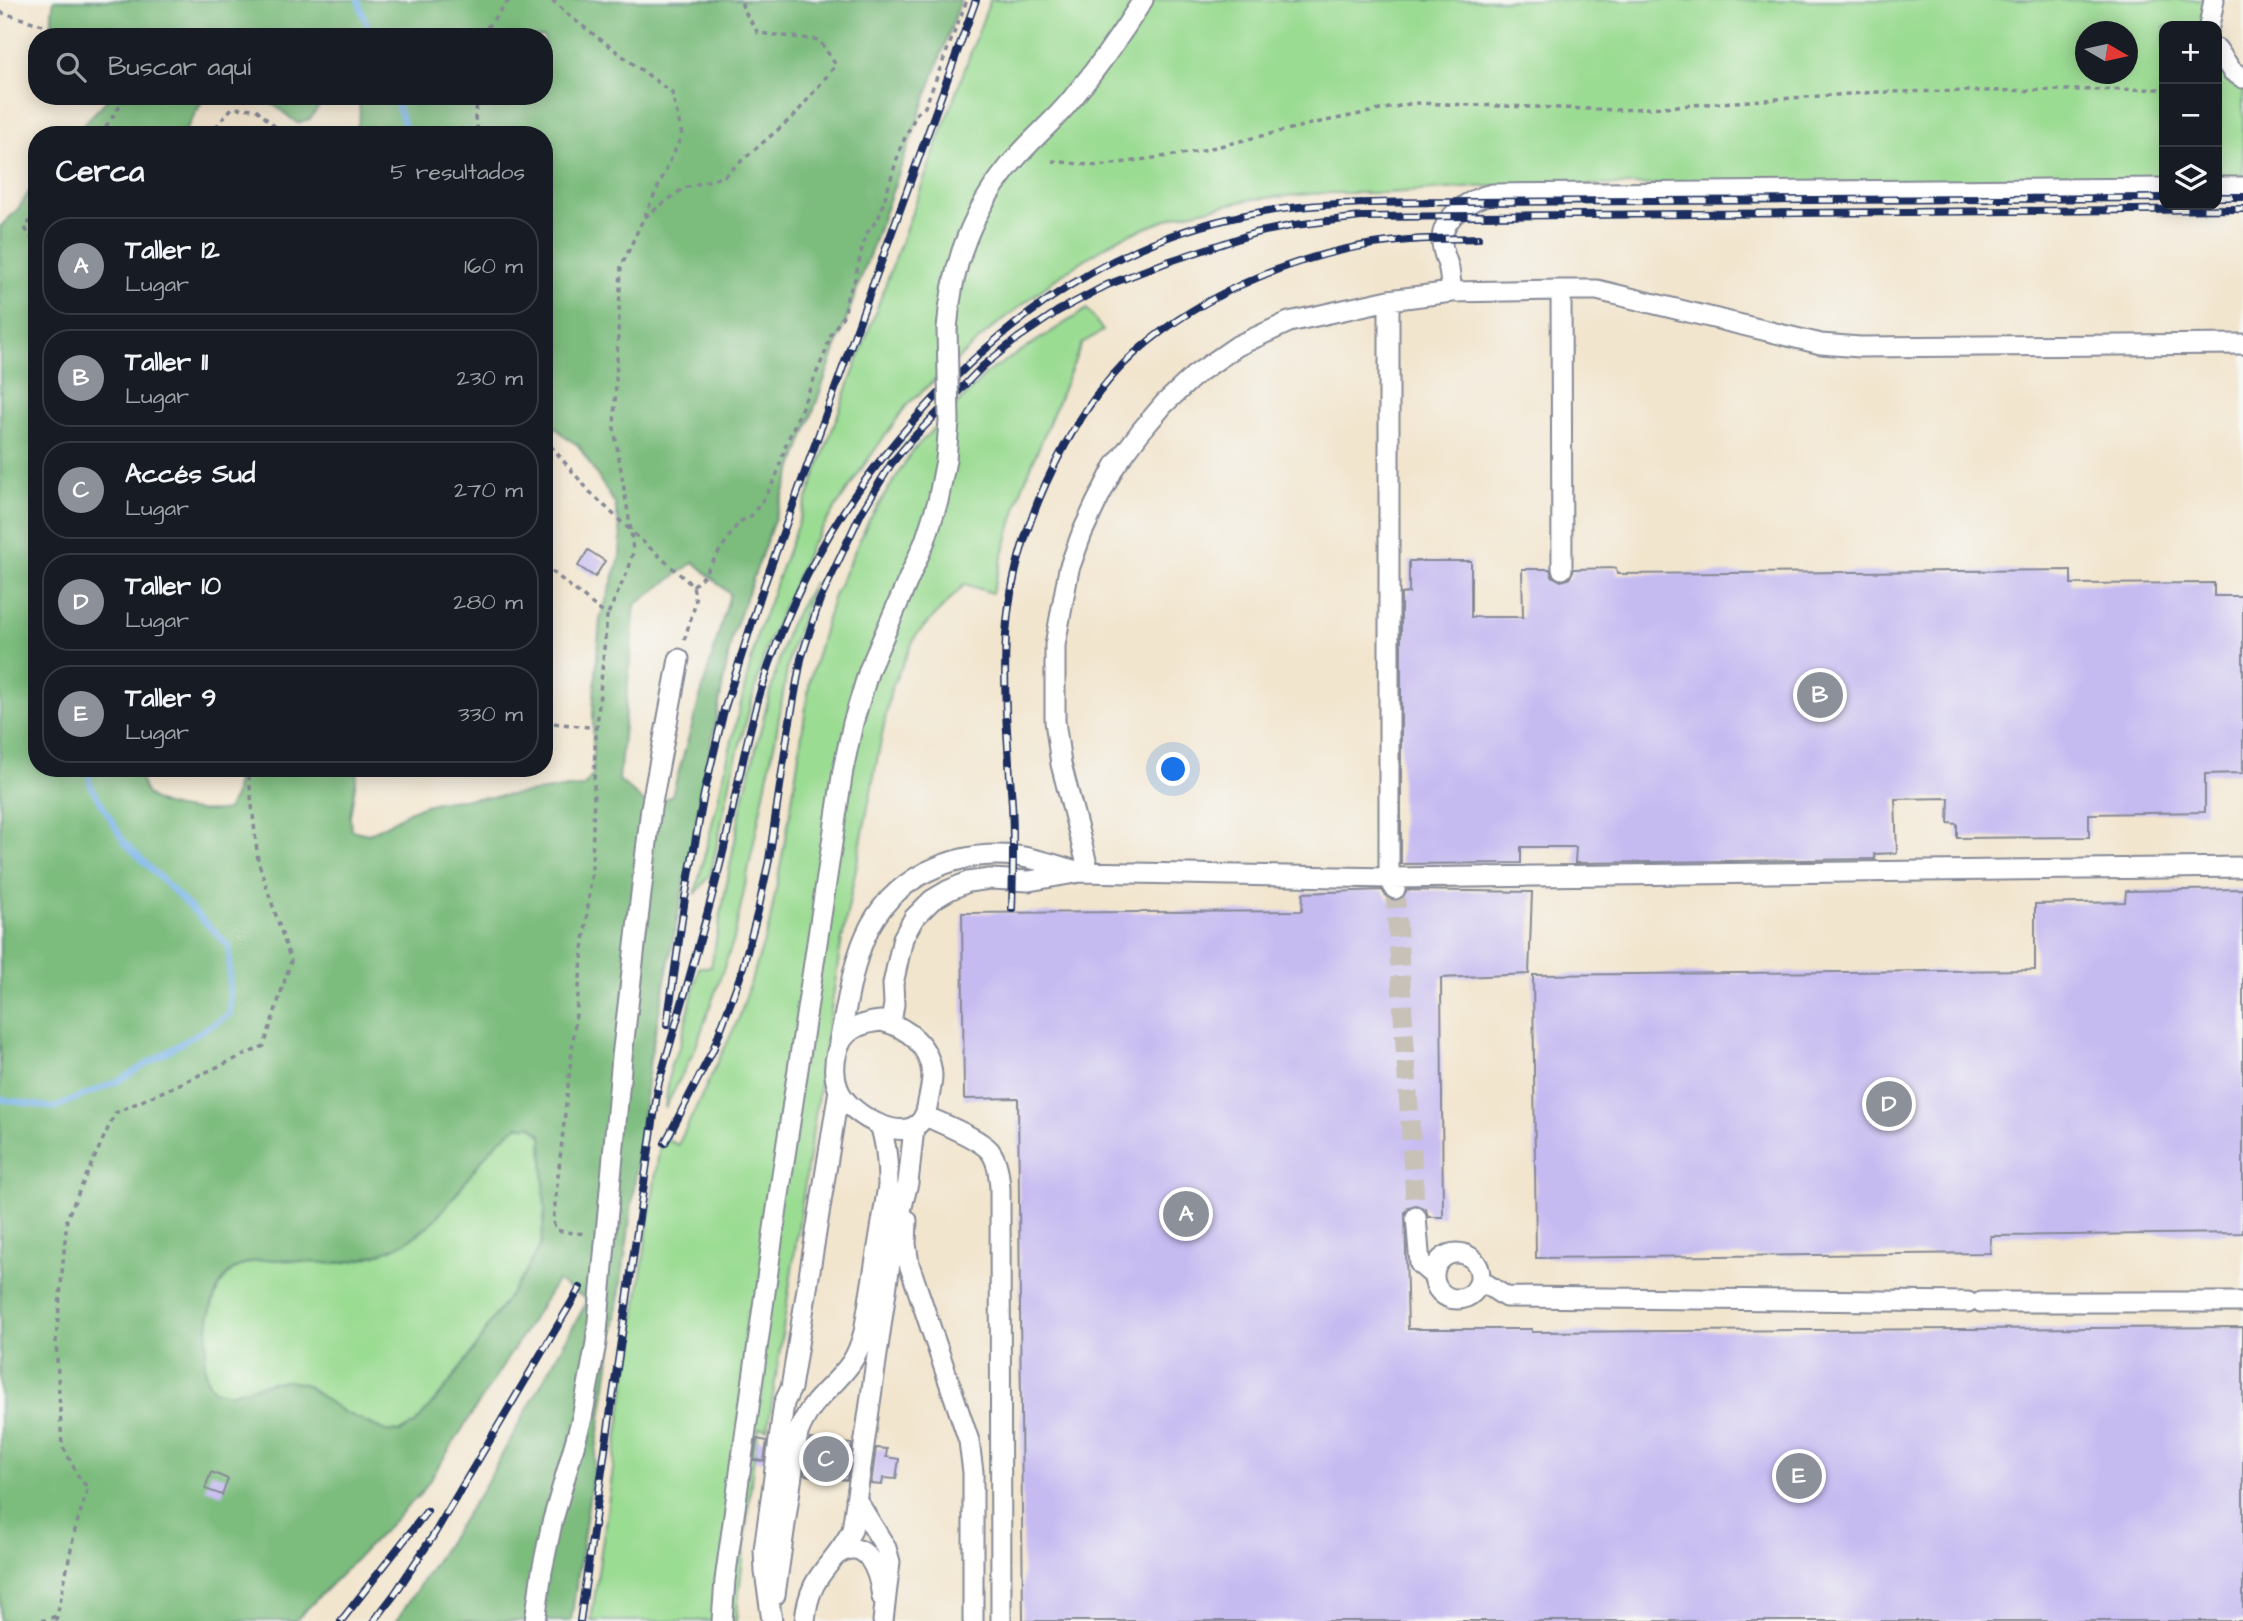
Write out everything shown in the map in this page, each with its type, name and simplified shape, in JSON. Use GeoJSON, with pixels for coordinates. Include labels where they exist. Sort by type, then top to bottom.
{"type":"FeatureCollection","features":[{"type":"Feature","properties":{"kind":"street"},"geometry":{"type":"LineString","coordinates":[[722,1621],[725,1580],[769,1269],[843,771],[853,723],[869,670],[925,541],[938,501],[946,460],[949,421],[947,329],[954,271],[967,232],[986,198],[1014,160],[1071,101],[1125,29],[1143,0]]}},
{"type":"Feature","properties":{"kind":"street"},"geometry":{"type":"LineString","coordinates":[[2209,21],[2214,0]]}},
{"type":"Feature","properties":{"kind":"street"},"geometry":{"type":"LineString","coordinates":[[2222,56],[2232,71],[2243,78]]}},
{"type":"Feature","properties":{"kind":"street"},"geometry":{"type":"LineString","coordinates":[[2222,187],[2243,187]]}},
{"type":"Feature","properties":{"kind":"street"},"geometry":{"type":"LineString","coordinates":[[1452,292],[1442,245],[1444,230],[1468,202],[1492,194],[2159,188]]}},
{"type":"Feature","properties":{"kind":"street"},"geometry":{"type":"LineString","coordinates":[[1561,290],[1562,569]]}},
{"type":"Feature","properties":{"kind":"street"},"geometry":{"type":"LineString","coordinates":[[1085,872],[1061,764],[1055,721],[1054,681],[1055,645],[1069,569],[1082,533],[1115,466],[1164,404],[1195,375],[1237,346],[1289,322],[1389,300],[1452,292],[1597,290],[1822,344],[1860,347],[2243,344]]}},
{"type":"Feature","properties":{"kind":"street"},"geometry":{"type":"LineString","coordinates":[[1389,300],[1392,884]]}},
{"type":"Feature","properties":{"kind":"street"},"geometry":{"type":"LineString","coordinates":[[535,1621],[552,1523],[582,1418],[596,1343],[622,1057],[650,822],[679,659]]}},
{"type":"Feature","properties":{"kind":"street"},"geometry":{"type":"LineString","coordinates":[[772,1619],[765,1572],[768,1518],[784,1403],[791,1388],[838,1090],[835,1066],[839,1042],[855,966],[865,936],[881,910],[900,890],[920,874],[944,862],[968,856],[1027,857],[1085,872]]}},
{"type":"Feature","properties":{"kind":"street"},"geometry":{"type":"LineString","coordinates":[[891,1023],[894,984],[903,938],[914,918],[932,900],[949,890],[968,882],[990,879],[1029,881],[1085,872],[1392,884],[2243,867]]}},
{"type":"Feature","properties":{"kind":"street"},"geometry":{"type":"LineString","coordinates":[[805,1621],[810,1591],[818,1574],[835,1556],[852,1530],[893,1242],[932,1074],[927,1056],[911,1033],[897,1024],[881,1021],[865,1023],[850,1030],[839,1042]]}},
{"type":"Feature","properties":{"kind":"street"},"geometry":{"type":"LineString","coordinates":[[838,1090],[846,1102],[880,1125],[901,1130],[920,1122],[982,1144],[991,1153],[998,1168],[1001,1621]]}},
{"type":"Feature","properties":{"kind":"street"},"geometry":{"type":"LineString","coordinates":[[772,1619],[798,1433],[805,1415],[818,1398],[851,1364],[860,1348],[864,1332],[888,1186],[886,1142],[880,1125]]}},
{"type":"Feature","properties":{"kind":"street"},"geometry":{"type":"LineString","coordinates":[[908,1183],[906,1244],[909,1264],[969,1441],[973,1472],[973,1621]]}},
{"type":"Feature","properties":{"kind":"street"},"geometry":{"type":"LineString","coordinates":[[1416,1217],[1420,1264],[1434,1276],[1444,1295],[1459,1299],[1466,1297],[1473,1293],[1480,1280],[1477,1264],[1472,1258],[1458,1253],[1444,1257],[1434,1276]]}},
{"type":"Feature","properties":{"kind":"street"},"geometry":{"type":"LineString","coordinates":[[1480,1280],[1506,1297]]}},
{"type":"Feature","properties":{"kind":"street"},"geometry":{"type":"LineString","coordinates":[[1466,1297],[2243,1302]]}},
{"type":"Feature","properties":{"kind":"street"},"geometry":{"type":"LineString","coordinates":[[856,1499],[886,1548],[890,1562],[883,1617]]}},
{"type":"Feature","properties":{"kind":"street"},"geometry":{"type":"LineString","coordinates":[[835,1556],[852,1548],[865,1553],[875,1570],[881,1589],[883,1617]]}},
{"type":"Feature","properties":{"kind":"path"},"geometry":{"type":"LineString","coordinates":[[487,28],[509,0]]}},
{"type":"Feature","properties":{"kind":"path"},"geometry":{"type":"LineString","coordinates":[[552,0],[672,93],[682,135],[621,267],[614,428],[634,543],[631,560],[607,616],[597,728],[592,869],[553,1222],[556,1230],[565,1233],[607,1235]]}},
{"type":"Feature","properties":{"kind":"path"},"geometry":{"type":"LineString","coordinates":[[643,218],[684,188],[724,176],[795,115],[836,65],[819,40],[758,33],[743,9],[741,0]]}},
{"type":"Feature","properties":{"kind":"path"},"geometry":{"type":"LineString","coordinates":[[693,586],[703,576],[739,522],[751,516],[776,477],[785,447],[831,334],[845,313],[863,244],[867,233],[879,217],[901,146],[917,113],[925,107],[967,0]]}},
{"type":"Feature","properties":{"kind":"path"},"geometry":{"type":"LineString","coordinates":[[0,12],[52,28]]}},
{"type":"Feature","properties":{"kind":"path"},"geometry":{"type":"LineString","coordinates":[[1052,161],[1099,166],[1195,152],[1414,103],[1620,110],[1878,92],[2159,89]]}},
{"type":"Feature","properties":{"kind":"path"},"geometry":{"type":"LineString","coordinates":[[106,126],[121,105]]}},
{"type":"Feature","properties":{"kind":"path"},"geometry":{"type":"LineString","coordinates":[[477,105],[477,126]]}},
{"type":"Feature","properties":{"kind":"path"},"geometry":{"type":"LineString","coordinates":[[217,126],[232,108],[256,109],[274,126]]}},
{"type":"Feature","properties":{"kind":"path"},"geometry":{"type":"LineString","coordinates":[[553,449],[590,492],[693,586],[695,602],[679,659]]}},
{"type":"Feature","properties":{"kind":"path"},"geometry":{"type":"LineString","coordinates":[[553,572],[607,616]]}},
{"type":"Feature","properties":{"kind":"path"},"geometry":{"type":"LineString","coordinates":[[553,723],[597,728]]}},
{"type":"Feature","properties":{"kind":"path"},"geometry":{"type":"LineString","coordinates":[[41,1621],[57,1618],[75,1530],[88,1486],[81,1481],[62,1445],[56,1341],[67,1217],[115,1114],[264,1046],[291,961],[258,861],[249,777]]}},
{"type":"Feature","properties":{"kind":"green space"},"geometry":{"type":"Polygon","coordinates":[[[54,0],[961,0],[732,637],[650,1059],[628,1235],[571,1621],[396,1621],[484,1487],[588,1300],[557,1281],[422,1492],[295,1621],[0,1621],[0,227],[19,208],[28,194],[28,777],[140,777],[148,795],[158,802],[188,810],[210,811],[227,810],[234,797],[237,777],[356,777],[350,816],[351,830],[368,834],[411,811],[434,803],[583,787],[593,775],[593,711],[600,619],[620,557],[621,536],[615,504],[578,445],[553,424],[553,126],[358,126],[360,105],[553,105],[553,28],[55,28],[52,16],[54,0]],[[694,562],[635,605],[619,780],[651,808],[672,795],[730,594],[694,562]],[[518,1126],[503,1138],[489,1151],[428,1226],[395,1248],[366,1258],[336,1263],[256,1261],[241,1265],[229,1273],[219,1287],[208,1323],[205,1371],[214,1390],[229,1394],[272,1382],[287,1381],[304,1384],[343,1412],[386,1431],[400,1432],[415,1424],[445,1389],[482,1338],[541,1244],[545,1212],[542,1136],[532,1126],[518,1126]]]}},
{"type":"Feature","properties":{"kind":"green space"},"geometry":{"type":"Polygon","coordinates":[[[990,0],[2209,0],[2204,21],[2159,21],[2159,180],[1493,186],[1388,193],[1322,193],[1253,199],[1179,215],[1117,239],[1062,274],[991,329],[907,405],[811,545],[767,645],[732,773],[711,873],[695,895],[758,632],[990,0]]]}},
{"type":"Feature","properties":{"kind":"green space"},"geometry":{"type":"Polygon","coordinates":[[[2222,69],[2243,88],[2243,178],[2222,178],[2222,69]]]}},
{"type":"Feature","properties":{"kind":"green space"},"geometry":{"type":"Polygon","coordinates":[[[102,105],[200,105],[188,126],[82,126],[102,105]]]}},
{"type":"Feature","properties":{"kind":"green space"},"geometry":{"type":"Polygon","coordinates":[[[274,105],[320,105],[310,119],[297,123],[274,105]]]}},
{"type":"Feature","properties":{"kind":"green space"},"geometry":{"type":"Polygon","coordinates":[[[1087,309],[1103,331],[1082,343],[1022,488],[992,593],[965,584],[916,635],[891,689],[840,950],[768,1429],[759,1428],[754,1455],[736,1621],[591,1621],[661,1137],[678,1145],[739,1018],[769,926],[790,814],[810,680],[833,598],[869,520],[913,450],[988,372],[1087,309]]]}},
{"type":"Feature","properties":{"kind":"green space"},"geometry":{"type":"Polygon","coordinates":[[[814,582],[790,653],[734,939],[695,1049],[665,1108],[671,1064],[680,1046],[699,967],[711,967],[742,803],[788,628],[814,582]]]}},
{"type":"Feature","properties":{"kind":"green space"},"geometry":{"type":"Polygon","coordinates":[[[518,1126],[532,1126],[542,1136],[545,1212],[541,1244],[482,1338],[445,1389],[415,1424],[400,1432],[386,1431],[343,1412],[304,1384],[272,1382],[229,1394],[214,1391],[205,1371],[208,1323],[214,1298],[229,1274],[256,1261],[336,1263],[355,1260],[385,1252],[404,1243],[428,1226],[489,1151],[518,1126]]]}},
{"type":"Feature","properties":{"kind":"building"},"geometry":{"type":"Polygon","coordinates":[[[588,550],[605,561],[595,577],[578,566],[588,550]]]}},
{"type":"Feature","properties":{"kind":"building"},"geometry":{"type":"Polygon","coordinates":[[[1409,561],[1471,561],[1471,617],[1523,617],[1522,569],[1550,569],[1552,576],[1561,581],[1569,579],[1574,569],[1616,568],[1617,574],[2071,570],[2071,584],[2214,583],[2214,596],[2243,596],[2243,773],[2205,774],[2205,812],[2089,814],[2089,837],[1957,838],[1957,824],[1948,823],[1949,798],[1895,799],[1897,853],[1874,854],[1875,859],[1575,863],[1576,847],[1521,847],[1521,863],[1401,864],[1401,594],[1409,593],[1409,561]]]}},
{"type":"Feature","properties":{"kind":"building"},"geometry":{"type":"Polygon","coordinates":[[[2243,889],[2243,1233],[1991,1236],[1990,1253],[1536,1258],[1533,975],[2035,970],[2035,904],[2125,902],[2126,891],[2243,889]]]}},
{"type":"Feature","properties":{"kind":"building"},"geometry":{"type":"Polygon","coordinates":[[[1382,890],[1388,899],[1395,901],[1401,899],[1407,890],[1532,892],[1529,974],[1441,978],[1443,1217],[1428,1217],[1426,1209],[1416,1205],[1408,1207],[1405,1212],[1408,1329],[1532,1329],[1532,1332],[2243,1327],[2243,1621],[1023,1621],[1018,1098],[964,1099],[962,913],[1302,911],[1303,893],[1382,890]]]}},
{"type":"Feature","properties":{"kind":"building"},"geometry":{"type":"Polygon","coordinates":[[[757,1439],[767,1441],[764,1461],[754,1460],[757,1439]]]}},
{"type":"Feature","properties":{"kind":"building"},"geometry":{"type":"Polygon","coordinates":[[[810,1439],[852,1444],[847,1480],[804,1475],[810,1439]]]}},
{"type":"Feature","properties":{"kind":"building"},"geometry":{"type":"Polygon","coordinates":[[[876,1448],[887,1449],[886,1457],[899,1459],[896,1479],[883,1478],[882,1485],[871,1484],[876,1448]]]}},
{"type":"Feature","properties":{"kind":"building"},"geometry":{"type":"Polygon","coordinates":[[[211,1472],[228,1479],[222,1495],[205,1489],[211,1472]]]}},
{"type":"Feature","properties":{"kind":"waterway"},"geometry":{"type":"LineString","coordinates":[[358,0],[368,28]]}},
{"type":"Feature","properties":{"kind":"waterway"},"geometry":{"type":"LineString","coordinates":[[397,105],[405,126]]}},
{"type":"Feature","properties":{"kind":"waterway"},"geometry":{"type":"LineString","coordinates":[[0,1099],[54,1108],[120,1080],[230,1014],[229,946],[124,842],[90,784],[89,777]]}},
{"type":"Feature","properties":{"kind":"tunnel"},"geometry":{"type":"LineString","coordinates":[[1395,889],[1416,1217]]}},
{"type":"Feature","properties":{"kind":"railway"},"geometry":{"type":"LineString","coordinates":[[667,1025],[685,898],[704,794],[724,710],[763,588],[976,0]]}},
{"type":"Feature","properties":{"kind":"railway"},"geometry":{"type":"LineString","coordinates":[[2222,197],[2243,197]]}},
{"type":"Feature","properties":{"kind":"railway"},"geometry":{"type":"LineString","coordinates":[[657,1089],[709,909],[761,690],[777,642],[818,554],[870,473],[933,399],[969,364],[1027,315],[1091,273],[1124,255],[1195,228],[1261,212],[1320,205],[1409,202],[2159,198]]}},
{"type":"Feature","properties":{"kind":"railway"},"geometry":{"type":"LineString","coordinates":[[665,1143],[713,1050],[741,974],[769,860],[801,659],[819,602],[861,513],[891,464],[983,366],[1058,311],[1107,285],[1255,233],[1361,217],[2243,209]]}},
{"type":"Feature","properties":{"kind":"railway"},"geometry":{"type":"LineString","coordinates":[[1012,909],[1013,817],[1005,677],[1008,615],[1014,576],[1031,519],[1046,483],[1084,413],[1121,367],[1162,331],[1192,311],[1258,277],[1329,253],[1364,246],[1409,240],[1478,238]]}},
{"type":"Feature","properties":{"kind":"railway"},"geometry":{"type":"LineString","coordinates":[[580,1621],[659,1081]]}},
{"type":"Feature","properties":{"kind":"railway"},"geometry":{"type":"LineString","coordinates":[[374,1621],[433,1536],[580,1288]]}},
{"type":"Feature","properties":{"kind":"railway"},"geometry":{"type":"LineString","coordinates":[[341,1621],[427,1511]]}},
{"type":"Feature","properties":{"kind":"place","name":"Taller 11"},"geometry":{"type":"Point","coordinates":[1820,695]}},
{"type":"Feature","properties":{"kind":"place","name":"Taller 10"},"geometry":{"type":"Point","coordinates":[1889,1104]}},
{"type":"Feature","properties":{"kind":"place","name":"Taller 12"},"geometry":{"type":"Point","coordinates":[1186,1214]}},
{"type":"Feature","properties":{"kind":"place","name":"Accés Sud"},"geometry":{"type":"Point","coordinates":[826,1459]}},
{"type":"Feature","properties":{"kind":"place","name":"Taller 9"},"geometry":{"type":"Point","coordinates":[1799,1476]}}]}
